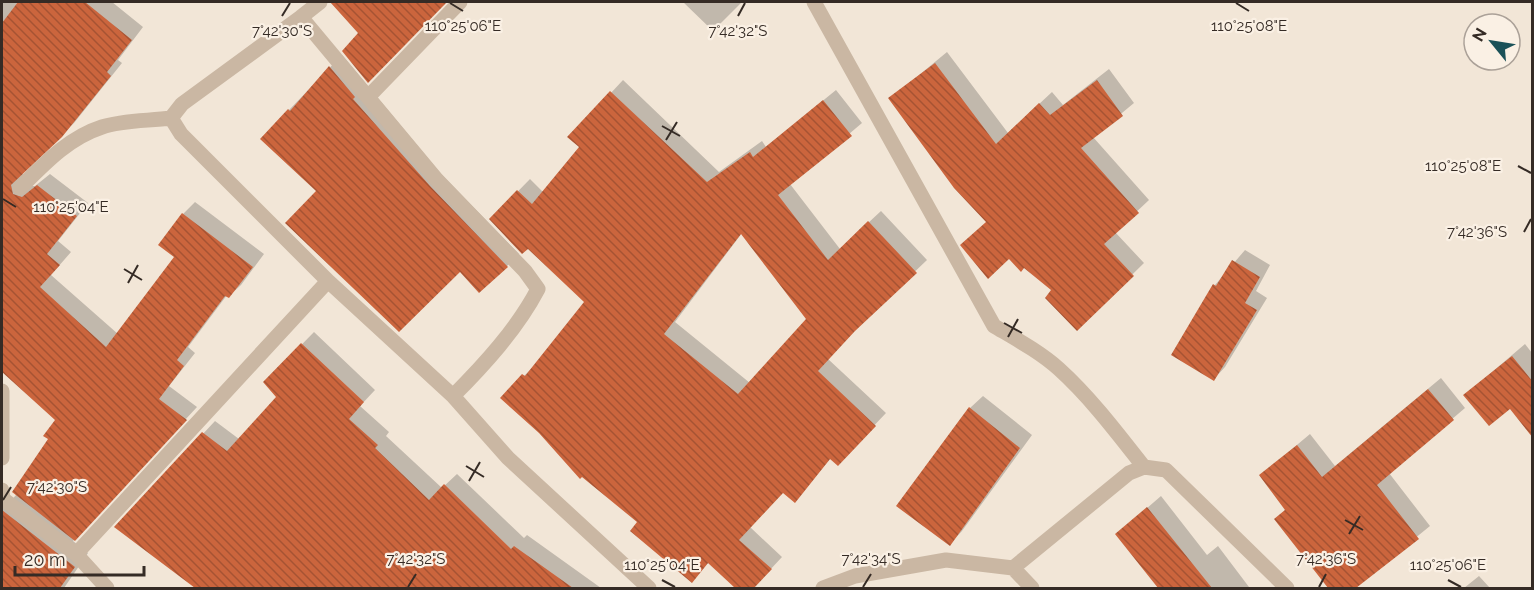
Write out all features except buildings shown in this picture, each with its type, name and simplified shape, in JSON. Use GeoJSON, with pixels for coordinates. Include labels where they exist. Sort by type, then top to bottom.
{"type":"FeatureCollection","features":[{"type":"Feature","properties":{"kind":"street"},"geometry":{"type":"LineString","coordinates":[[20,188],[54,154],[81,137],[103,127],[171,118],[182,105],[320,2]]}},
{"type":"Feature","properties":{"kind":"street"},"geometry":{"type":"LineString","coordinates":[[369,96],[460,2]]}},
{"type":"Feature","properties":{"kind":"street"},"geometry":{"type":"LineString","coordinates":[[814,2],[994,326],[1059,369],[1144,467]]}},
{"type":"Feature","properties":{"kind":"street"},"geometry":{"type":"LineString","coordinates":[[302,17],[437,180],[525,271],[538,289],[529,307],[476,373],[453,396]]}},
{"type":"Feature","properties":{"kind":"street"},"geometry":{"type":"LineString","coordinates":[[171,118],[181,134],[328,281],[453,396],[508,458],[649,588]]}},
{"type":"Feature","properties":{"kind":"street"},"geometry":{"type":"LineString","coordinates":[[76,554],[328,281]]}},
{"type":"Feature","properties":{"kind":"street"},"geometry":{"type":"LineString","coordinates":[[2,391],[2,458]]}},
{"type":"Feature","properties":{"kind":"street"},"geometry":{"type":"LineString","coordinates":[[1013,568],[1129,473],[1144,467],[1166,470],[1287,588]]}},
{"type":"Feature","properties":{"kind":"street"},"geometry":{"type":"LineString","coordinates":[[2,490],[3,499],[76,554],[107,588]]}},
{"type":"Feature","properties":{"kind":"street"},"geometry":{"type":"LineString","coordinates":[[823,588],[855,576],[946,560],[1013,568],[1032,588]]}}]}
